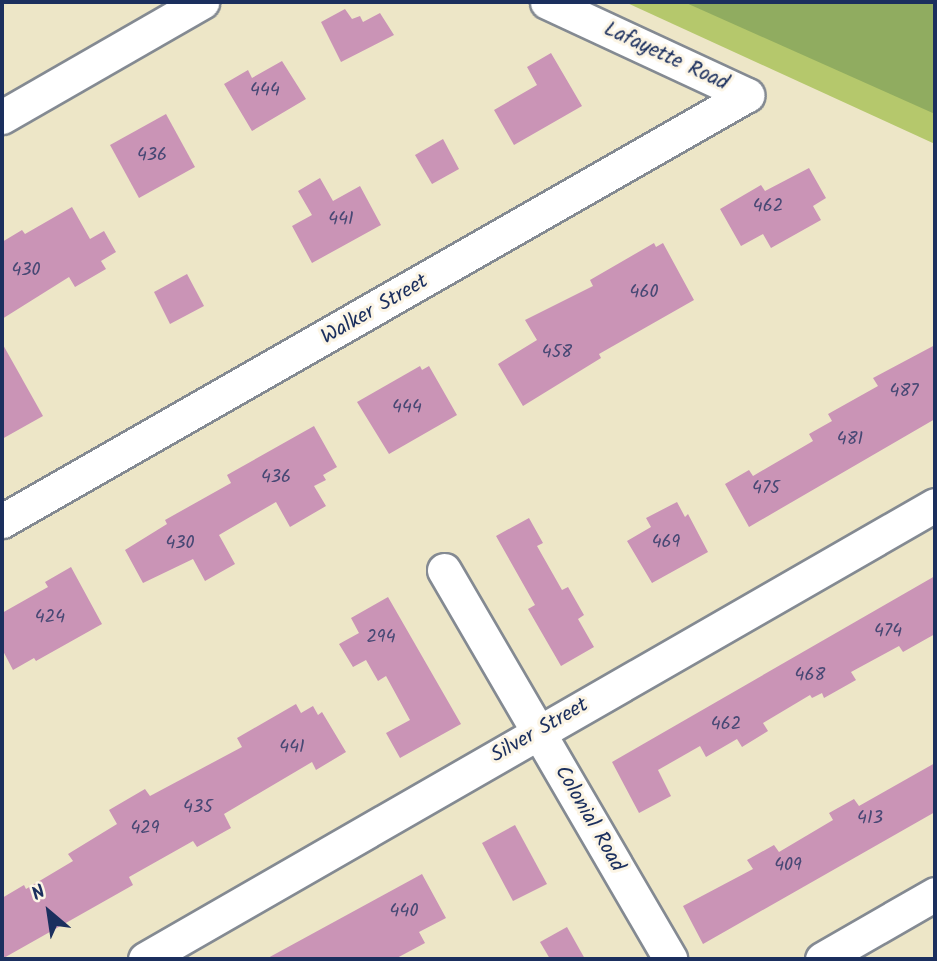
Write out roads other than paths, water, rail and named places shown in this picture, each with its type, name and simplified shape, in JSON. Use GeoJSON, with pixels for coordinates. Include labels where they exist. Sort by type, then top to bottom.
{"type":"FeatureCollection","features":[{"type":"Feature","properties":{"kind":"street"},"geometry":{"type":"LineString","coordinates":[[2,117],[202,2]]}},
{"type":"Feature","properties":{"kind":"street","name":"Lafayette Road"},"geometry":{"type":"LineString","coordinates":[[548,2],[747,95]]}},
{"type":"Feature","properties":{"kind":"street","name":"Walker Street"},"geometry":{"type":"LineString","coordinates":[[2,521],[747,95]]}},
{"type":"Feature","properties":{"kind":"street","name":"Silver Street"},"geometry":{"type":"LineString","coordinates":[[145,959],[935,505]]}},
{"type":"Feature","properties":{"kind":"street","name":"Colonial Road"},"geometry":{"type":"LineString","coordinates":[[444,570],[670,959]]}},
{"type":"Feature","properties":{"kind":"street"},"geometry":{"type":"LineString","coordinates":[[822,959],[935,894]]}}]}
